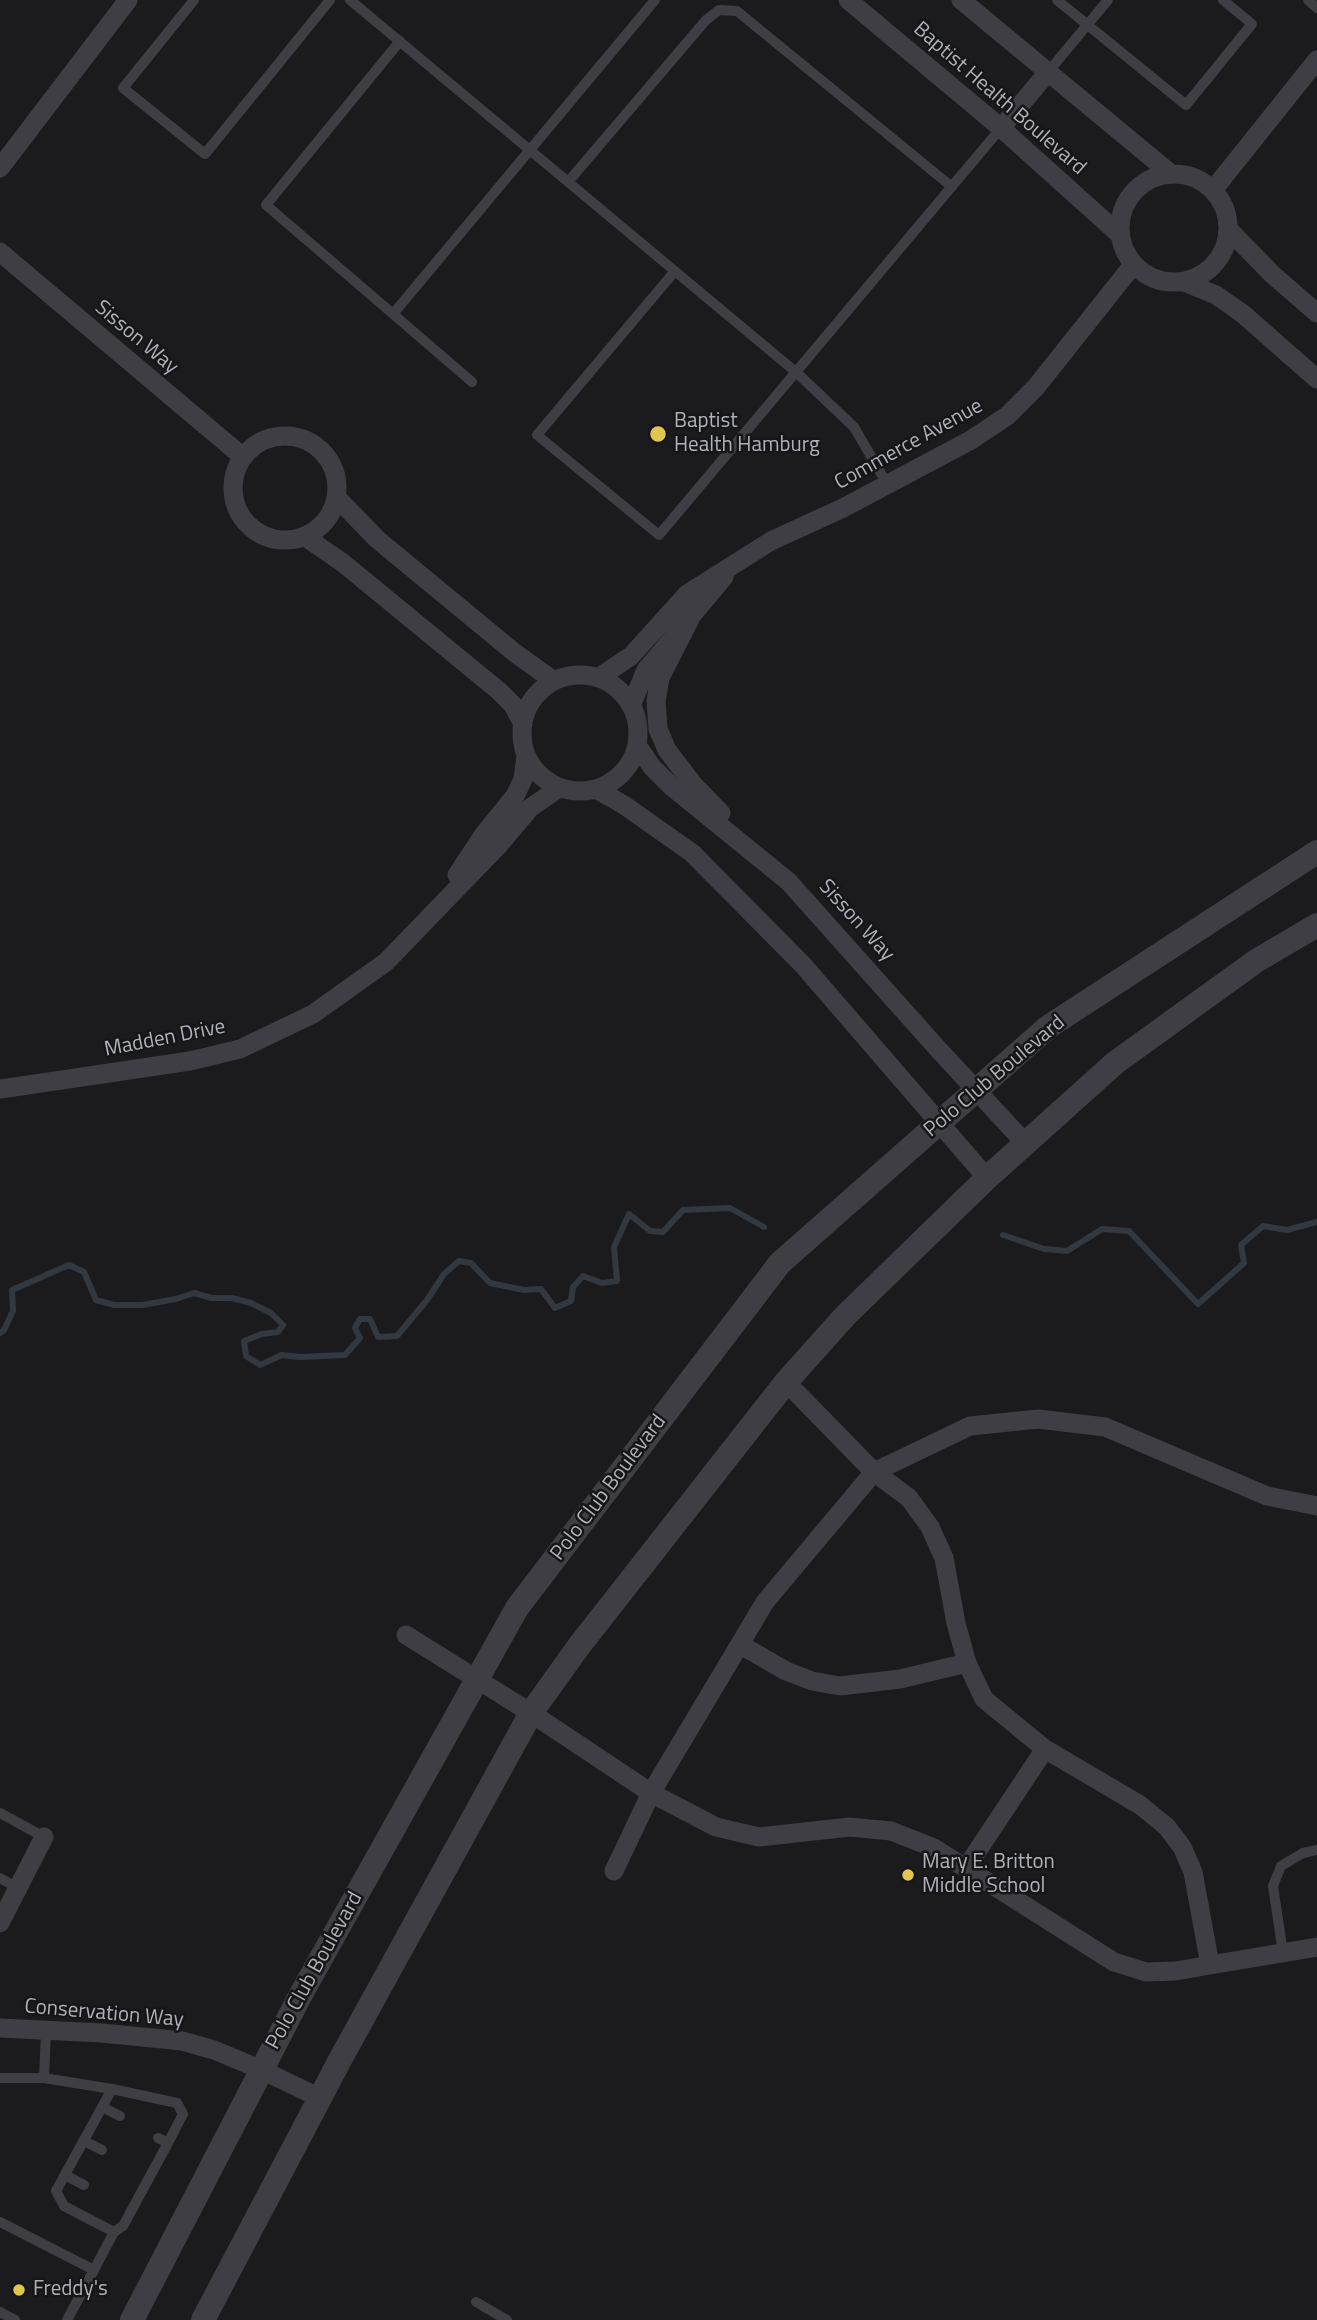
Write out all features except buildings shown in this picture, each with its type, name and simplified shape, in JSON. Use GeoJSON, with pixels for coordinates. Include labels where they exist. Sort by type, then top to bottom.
{"type":"FeatureCollection","features":[{"type":"Feature","properties":{"kind":"street"},"geometry":{"type":"LineString","coordinates":[[0,168],[128,0]]}},
{"type":"Feature","properties":{"kind":"street","name":"Baptist Health Boulevard"},"geometry":{"type":"LineString","coordinates":[[848,0],[1001,128],[1119,234]]}},
{"type":"Feature","properties":{"kind":"street"},"geometry":{"type":"LineString","coordinates":[[961,0],[1170,173]]}},
{"type":"Feature","properties":{"kind":"street"},"geometry":{"type":"LineString","coordinates":[[1213,190],[1317,60]]}},
{"type":"Feature","properties":{"kind":"street"},"geometry":{"type":"LineString","coordinates":[[1001,128],[1048,72]]}},
{"type":"Feature","properties":{"kind":"street"},"geometry":{"type":"LineString","coordinates":[[1170,173],[1186,174],[1213,190],[1222,201],[1228,229],[1226,244],[1211,268],[1184,282],[1168,282],[1152,278],[1133,265],[1119,234],[1120,216],[1126,200],[1138,187],[1152,177],[1170,173]]}},
{"type":"Feature","properties":{"kind":"street"},"geometry":{"type":"LineString","coordinates":[[1228,229],[1273,275],[1317,313]]}},
{"type":"Feature","properties":{"kind":"street","name":"Sisson Way"},"geometry":{"type":"LineString","coordinates":[[0,252],[243,457]]}},
{"type":"Feature","properties":{"kind":"street","name":"Commerce Avenue"},"geometry":{"type":"LineString","coordinates":[[598,678],[631,656],[687,594],[771,541],[971,440],[1007,416],[1036,387],[1133,265]]}},
{"type":"Feature","properties":{"kind":"street"},"geometry":{"type":"LineString","coordinates":[[1184,282],[1216,295],[1243,314],[1317,379]]}},
{"type":"Feature","properties":{"kind":"street"},"geometry":{"type":"LineString","coordinates":[[289,436],[306,440],[321,449],[332,464],[337,480],[337,498],[331,514],[319,527],[304,537],[288,540],[272,538],[256,531],[244,519],[236,505],[233,488],[236,471],[243,457],[256,444],[272,437],[289,436]]}},
{"type":"Feature","properties":{"kind":"street"},"geometry":{"type":"LineString","coordinates":[[337,498],[377,540],[515,653],[554,681]]}},
{"type":"Feature","properties":{"kind":"street"},"geometry":{"type":"LineString","coordinates":[[304,537],[343,563],[499,691],[513,705],[523,724]]}},
{"type":"Feature","properties":{"kind":"street","name":"Commerce Avenue"},"geometry":{"type":"LineString","coordinates":[[631,706],[646,670],[733,567]]}},
{"type":"Feature","properties":{"kind":"street"},"geometry":{"type":"LineString","coordinates":[[691,619],[660,678],[656,701],[658,729],[667,750],[693,784],[789,881]]}},
{"type":"Feature","properties":{"kind":"street"},"geometry":{"type":"LineString","coordinates":[[583,675],[598,678],[611,684],[631,706],[636,718],[637,745],[622,773],[610,783],[596,789],[577,791],[559,788],[545,780],[534,769],[522,740],[523,724],[533,698],[554,681],[583,675]]}},
{"type":"Feature","properties":{"kind":"street","name":"Sisson Way"},"geometry":{"type":"LineString","coordinates":[[637,745],[652,767],[671,786],[789,881],[1026,1144]]}},
{"type":"Feature","properties":{"kind":"street","name":"Madden Drive"},"geometry":{"type":"LineString","coordinates":[[424,922],[484,834],[515,796],[523,779],[527,756]]}},
{"type":"Feature","properties":{"kind":"street","name":"Madden Drive"},"geometry":{"type":"LineString","coordinates":[[0,1089],[190,1061],[240,1049],[313,1014],[386,962],[497,847],[530,808],[559,788]]}},
{"type":"Feature","properties":{"kind":"street"},"geometry":{"type":"LineString","coordinates":[[596,789],[624,805],[692,853],[803,965],[987,1178]]}},
{"type":"Feature","properties":{"kind":"street","name":"Polo Club Boulevard"},"geometry":{"type":"LineString","coordinates":[[132,2320],[300,1996],[517,1608],[780,1263],[1048,1027],[1317,852]]}},
{"type":"Feature","properties":{"kind":"street"},"geometry":{"type":"LineString","coordinates":[[203,2320],[320,2098],[531,1713],[579,1646],[786,1382],[845,1316],[987,1178],[1115,1063],[1256,961],[1317,925]]}},
{"type":"Feature","properties":{"kind":"street"},"geometry":{"type":"LineString","coordinates":[[786,1382],[874,1472],[909,1498],[930,1527],[944,1558],[956,1623],[967,1663],[984,1699],[1045,1749],[1140,1805],[1167,1827],[1182,1847],[1194,1872],[1210,1965]]}},
{"type":"Feature","properties":{"kind":"street"},"geometry":{"type":"LineString","coordinates":[[614,1871],[651,1793],[765,1602],[874,1472],[970,1426],[1038,1419],[1105,1427],[1267,1496],[1317,1506]]}},
{"type":"Feature","properties":{"kind":"street"},"geometry":{"type":"LineString","coordinates":[[406,1635],[531,1713],[651,1793],[716,1827],[759,1836],[850,1827],[891,1831],[934,1848],[1114,1962],[1146,1972],[1176,1971],[1317,1947]]}},
{"type":"Feature","properties":{"kind":"street"},"geometry":{"type":"LineString","coordinates":[[741,1645],[786,1671],[812,1681],[840,1686],[900,1679],[967,1663]]}},
{"type":"Feature","properties":{"kind":"street"},"geometry":{"type":"LineString","coordinates":[[966,1868],[1045,1749]]}},
{"type":"Feature","properties":{"kind":"street"},"geometry":{"type":"LineString","coordinates":[[0,1923],[44,1837]]}},
{"type":"Feature","properties":{"kind":"street","name":"Conservation Way"},"geometry":{"type":"LineString","coordinates":[[0,2028],[102,2033],[181,2041],[214,2050],[320,2098]]}},
{"type":"Feature","properties":{"kind":"lane"},"geometry":{"type":"LineString","coordinates":[[194,0],[123,88],[205,154],[330,0]]}},
{"type":"Feature","properties":{"kind":"lane"},"geometry":{"type":"LineString","coordinates":[[351,0],[797,373],[854,427],[887,484]]}},
{"type":"Feature","properties":{"kind":"lane"},"geometry":{"type":"LineString","coordinates":[[393,314],[655,0]]}},
{"type":"Feature","properties":{"kind":"lane"},"geometry":{"type":"LineString","coordinates":[[1058,0],[1186,105],[1252,24],[1223,0]]}},
{"type":"Feature","properties":{"kind":"lane"},"geometry":{"type":"LineString","coordinates":[[1048,72],[1108,0]]}},
{"type":"Feature","properties":{"kind":"lane"},"geometry":{"type":"LineString","coordinates":[[1308,0],[1317,8]]}},
{"type":"Feature","properties":{"kind":"lane"},"geometry":{"type":"LineString","coordinates":[[568,182],[706,20],[719,10],[737,11],[952,187]]}},
{"type":"Feature","properties":{"kind":"lane"},"geometry":{"type":"LineString","coordinates":[[400,41],[266,205],[472,382]]}},
{"type":"Feature","properties":{"kind":"lane"},"geometry":{"type":"LineString","coordinates":[[675,271],[537,435],[659,535],[1001,128]]}},
{"type":"Feature","properties":{"kind":"lane"},"geometry":{"type":"LineString","coordinates":[[0,1813],[44,1837]]}},
{"type":"Feature","properties":{"kind":"lane"},"geometry":{"type":"LineString","coordinates":[[1283,1953],[1273,1885],[1282,1866],[1303,1853],[1317,1850]]}},
{"type":"Feature","properties":{"kind":"lane"},"geometry":{"type":"LineString","coordinates":[[0,1878],[18,1888]]}},
{"type":"Feature","properties":{"kind":"lane"},"geometry":{"type":"LineString","coordinates":[[44,2078],[46,2031]]}},
{"type":"Feature","properties":{"kind":"lane"},"geometry":{"type":"LineString","coordinates":[[0,2078],[44,2078],[112,2089],[177,2103],[183,2114],[163,2140],[145,2173],[124,2226],[114,2232],[67,2320]]}},
{"type":"Feature","properties":{"kind":"lane"},"geometry":{"type":"LineString","coordinates":[[112,2089],[56,2191],[64,2206],[114,2232]]}},
{"type":"Feature","properties":{"kind":"lane"},"geometry":{"type":"LineString","coordinates":[[102,2107],[120,2116]]}},
{"type":"Feature","properties":{"kind":"lane"},"geometry":{"type":"LineString","coordinates":[[84,2141],[102,2150]]}},
{"type":"Feature","properties":{"kind":"lane"},"geometry":{"type":"LineString","coordinates":[[65,2175],[84,2185]]}},
{"type":"Feature","properties":{"kind":"lane"},"geometry":{"type":"LineString","coordinates":[[122,2204],[132,2210]]}},
{"type":"Feature","properties":{"kind":"lane"},"geometry":{"type":"LineString","coordinates":[[0,2222],[94,2270]]}},
{"type":"Feature","properties":{"kind":"lane"},"geometry":{"type":"LineString","coordinates":[[476,2302],[507,2320]]}},
{"type":"Feature","properties":{"kind":"lane"},"geometry":{"type":"LineString","coordinates":[[0,2312],[15,2320]]}},
{"type":"Feature","properties":{"kind":"waterway"},"geometry":{"type":"LineString","coordinates":[[0,1333],[13,1311],[12,1290],[69,1265],[84,1272],[96,1300],[114,1305],[142,1305],[194,1293],[211,1298],[232,1298],[251,1303],[271,1313],[283,1325],[278,1332],[262,1334],[244,1341],[246,1356],[260,1365],[282,1355],[345,1355],[360,1338],[355,1328],[360,1319],[370,1319],[378,1337],[397,1336],[427,1300],[444,1274],[459,1261],[471,1263],[490,1283],[524,1290],[541,1289],[555,1308],[571,1301],[573,1287],[583,1276],[602,1283],[617,1281],[614,1247],[629,1214],[650,1231],[663,1232],[683,1210],[730,1208],[764,1227]]}},
{"type":"Feature","properties":{"kind":"waterway"},"geometry":{"type":"LineString","coordinates":[[1003,1235],[1044,1249],[1067,1251],[1102,1229],[1129,1231],[1198,1304],[1244,1263],[1241,1245],[1263,1226],[1287,1230],[1317,1222]]}},
{"type":"Feature","properties":{"kind":"place","name":"Baptist Health Hamburg"},"geometry":{"type":"Point","coordinates":[658,434]}},
{"type":"Feature","properties":{"kind":"place","name":"Mary E. Britton Middle School"},"geometry":{"type":"Point","coordinates":[908,1875]}},
{"type":"Feature","properties":{"kind":"place","name":"Freddy's"},"geometry":{"type":"Point","coordinates":[19,2290]}}]}
